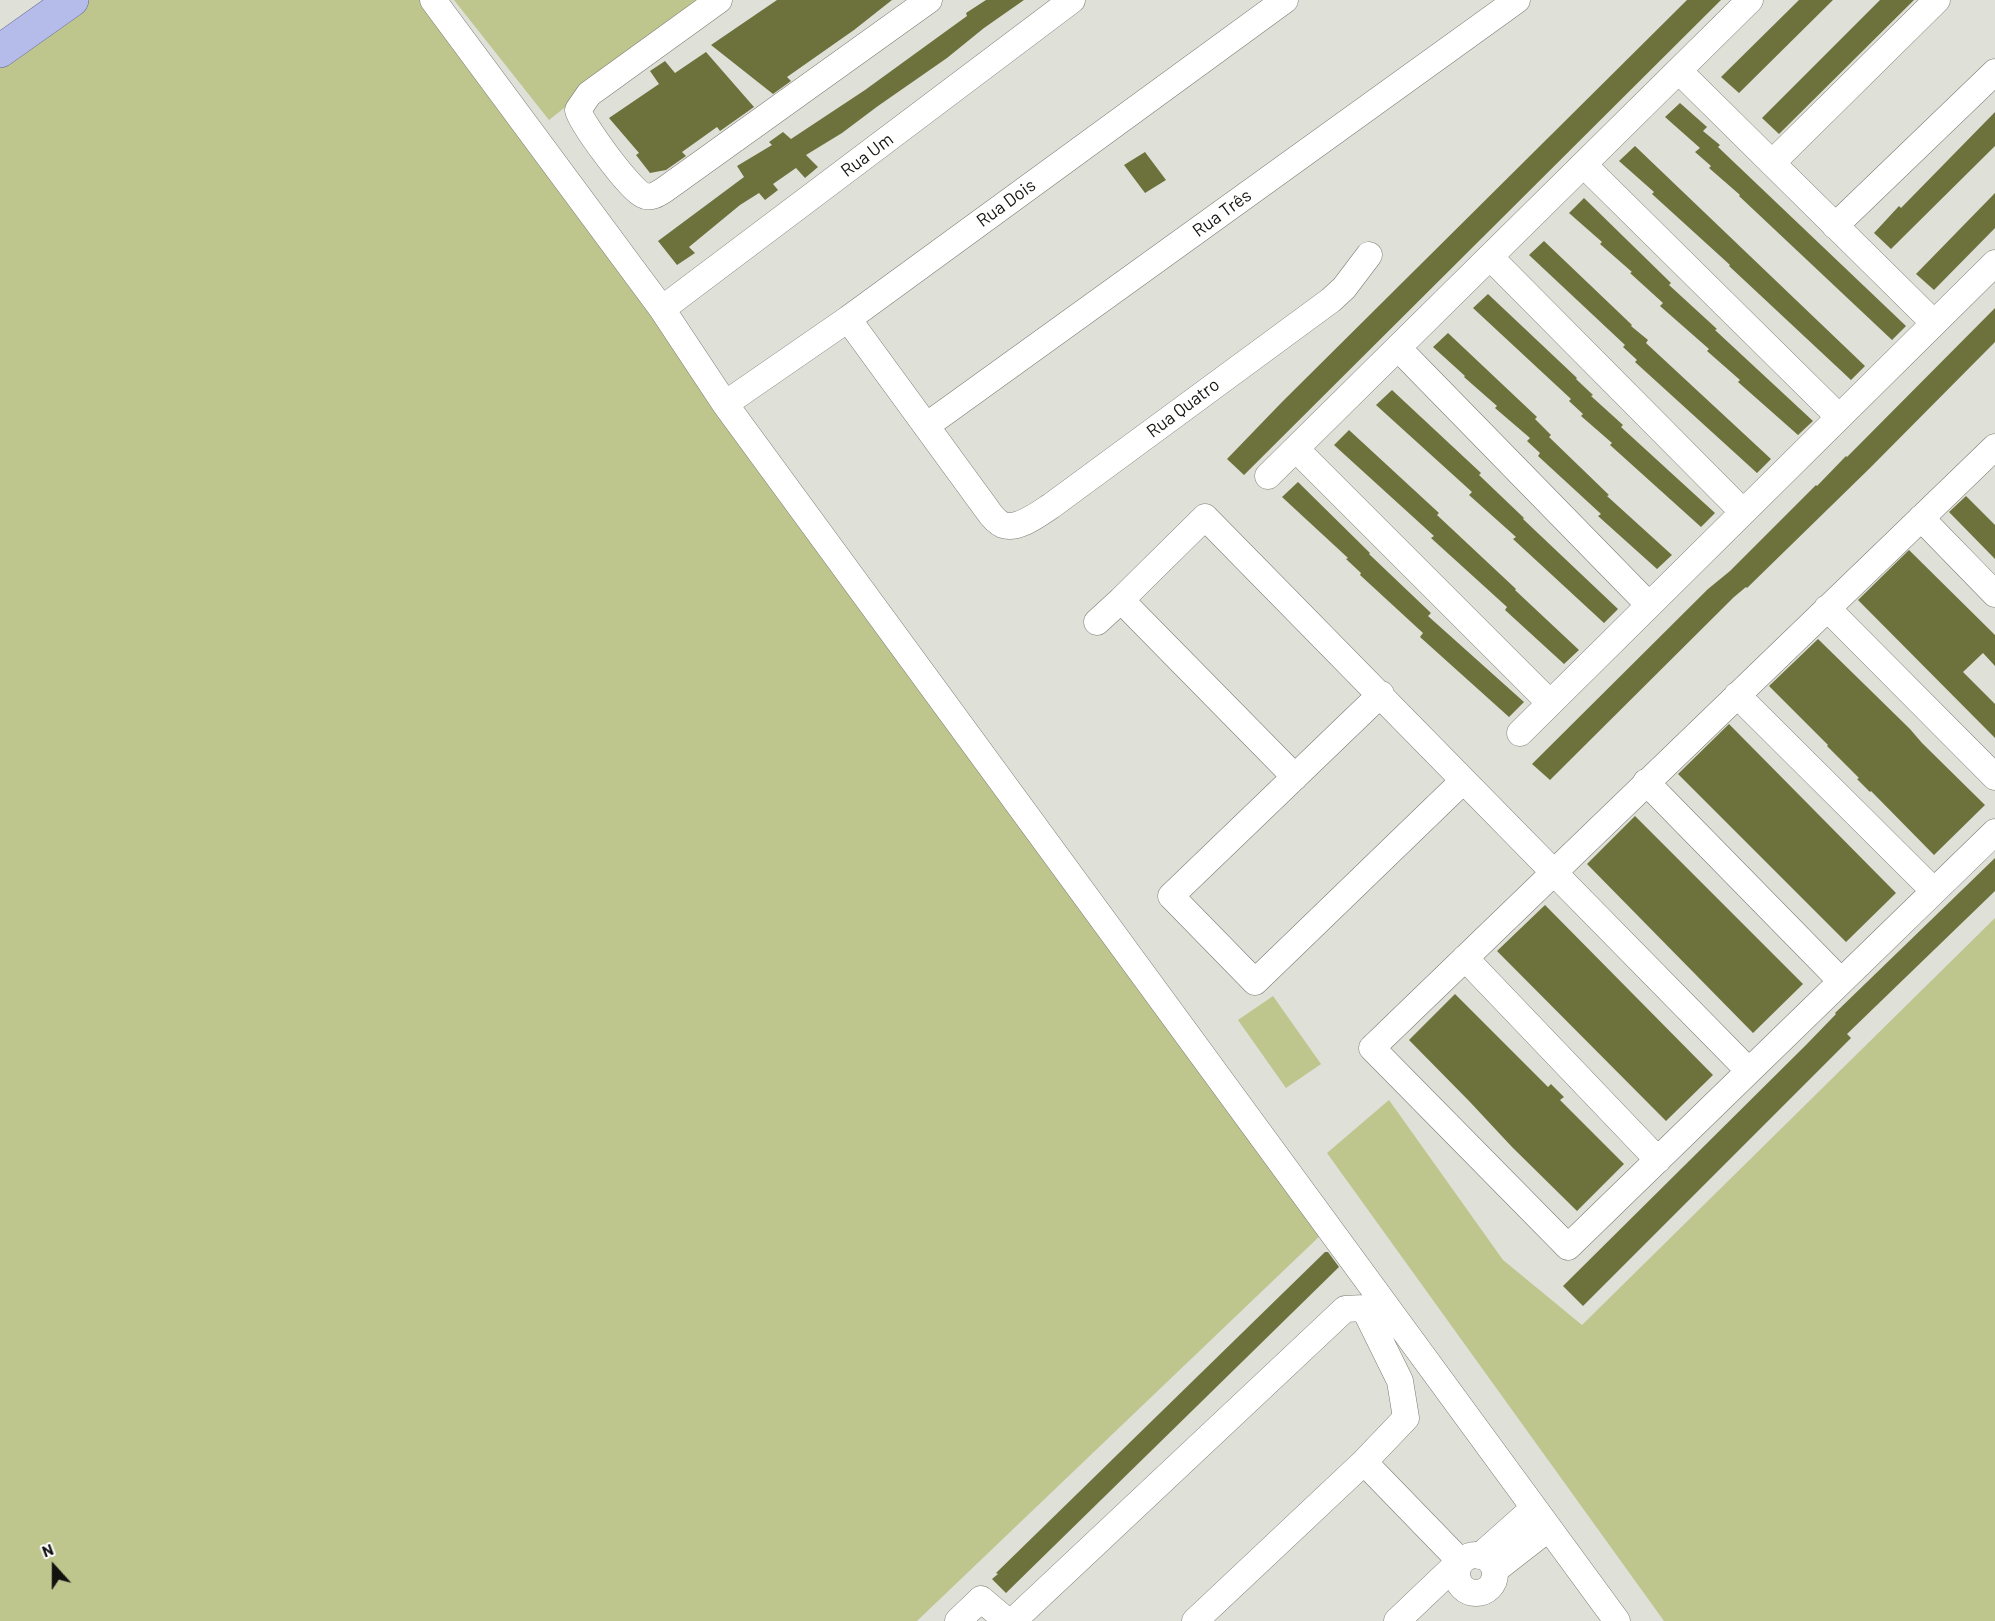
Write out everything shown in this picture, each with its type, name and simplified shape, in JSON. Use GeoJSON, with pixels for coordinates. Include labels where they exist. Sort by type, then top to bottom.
{"type":"FeatureCollection","features":[{"type":"Feature","properties":{"kind":"main road"},"geometry":{"type":"LineString","coordinates":[[0,51],[72,0]]}},
{"type":"Feature","properties":{"kind":"street"},"geometry":{"type":"LineString","coordinates":[[433,0],[662,309],[725,404],[1617,1621]]}},
{"type":"Feature","properties":{"kind":"street"},"geometry":{"type":"LineString","coordinates":[[719,0],[589,94],[578,110],[588,130],[633,187],[643,195],[650,197],[664,190],[928,0]]}},
{"type":"Feature","properties":{"kind":"street","name":"Rua Um"},"geometry":{"type":"LineString","coordinates":[[662,309],[1072,0]]}},
{"type":"Feature","properties":{"kind":"street","name":"Rua Dois"},"geometry":{"type":"LineString","coordinates":[[725,404],[848,318],[1285,0]]}},
{"type":"Feature","properties":{"kind":"street","name":"Rua Três"},"geometry":{"type":"LineString","coordinates":[[926,426],[1515,0]]}},
{"type":"Feature","properties":{"kind":"street"},"geometry":{"type":"LineString","coordinates":[[1268,476],[1750,0]]}},
{"type":"Feature","properties":{"kind":"street"},"geometry":{"type":"LineString","coordinates":[[1772,164],[1937,0]]}},
{"type":"Feature","properties":{"kind":"street"},"geometry":{"type":"LineString","coordinates":[[1678,71],[1934,323]]}},
{"type":"Feature","properties":{"kind":"street"},"geometry":{"type":"LineString","coordinates":[[1835,226],[1995,72]]}},
{"type":"Feature","properties":{"kind":"street"},"geometry":{"type":"LineString","coordinates":[[1584,165],[1839,417]]}},
{"type":"Feature","properties":{"kind":"street","name":"Rua Quatro"},"geometry":{"type":"LineString","coordinates":[[926,426],[986,508],[999,522],[1004,526],[1025,521],[1051,506],[1331,300],[1344,288],[1368,255]]}},
{"type":"Feature","properties":{"kind":"street"},"geometry":{"type":"LineString","coordinates":[[1490,257],[1743,512]]}},
{"type":"Feature","properties":{"kind":"street"},"geometry":{"type":"LineString","coordinates":[[1520,733],[1995,263]]}},
{"type":"Feature","properties":{"kind":"street"},"geometry":{"type":"LineString","coordinates":[[848,318],[926,426]]}},
{"type":"Feature","properties":{"kind":"street"},"geometry":{"type":"LineString","coordinates":[[1398,348],[1649,605]]}},
{"type":"Feature","properties":{"kind":"street"},"geometry":{"type":"LineString","coordinates":[[1995,447],[1372,1048],[1568,1247],[1995,832]]}},
{"type":"Feature","properties":{"kind":"street"},"geometry":{"type":"LineString","coordinates":[[1296,449],[1550,703]]}},
{"type":"Feature","properties":{"kind":"street"},"geometry":{"type":"LineString","coordinates":[[1097,622],[1205,518],[1381,694],[1463,781],[1749,1071]]}},
{"type":"Feature","properties":{"kind":"street"},"geometry":{"type":"LineString","coordinates":[[1921,518],[1995,594]]}},
{"type":"Feature","properties":{"kind":"street"},"geometry":{"type":"LineString","coordinates":[[1121,600],[1295,777]]}},
{"type":"Feature","properties":{"kind":"street"},"geometry":{"type":"LineString","coordinates":[[1827,608],[1995,777]]}},
{"type":"Feature","properties":{"kind":"street"},"geometry":{"type":"LineString","coordinates":[[1381,694],[1172,896],[1255,982],[1463,781]]}},
{"type":"Feature","properties":{"kind":"street"},"geometry":{"type":"LineString","coordinates":[[1737,695],[1934,891]]}},
{"type":"Feature","properties":{"kind":"street"},"geometry":{"type":"LineString","coordinates":[[1646,782],[1840,981]]}},
{"type":"Feature","properties":{"kind":"street"},"geometry":{"type":"LineString","coordinates":[[1465,958],[1658,1160]]}},
{"type":"Feature","properties":{"kind":"street"},"geometry":{"type":"LineString","coordinates":[[1013,1621],[1345,1309],[1364,1308],[1400,1381],[1406,1418],[1364,1461],[1195,1621]]}},
{"type":"Feature","properties":{"kind":"street"},"geometry":{"type":"LineString","coordinates":[[1364,1461],[1479,1563]]}},
{"type":"Feature","properties":{"kind":"street"},"geometry":{"type":"LineString","coordinates":[[1397,1621],[1459,1562],[1479,1563],[1541,1518]]}},
{"type":"Feature","properties":{"kind":"street"},"geometry":{"type":"LineString","coordinates":[[958,1621],[981,1599],[1008,1621]]}},
{"type":"Feature","properties":{"kind":"green space"},"geometry":{"type":"Polygon","coordinates":[[[83,0],[421,0],[1325,1231],[917,1621],[0,1621],[0,61],[83,0]]]}},
{"type":"Feature","properties":{"kind":"green space"},"geometry":{"type":"Polygon","coordinates":[[[454,0],[701,0],[549,120],[454,0]]]}},
{"type":"Feature","properties":{"kind":"green space"},"geometry":{"type":"Polygon","coordinates":[[[1995,918],[1995,1621],[1664,1621],[1327,1153],[1389,1100],[1503,1260],[1582,1325],[1995,918]]]}},
{"type":"Feature","properties":{"kind":"green space"},"geometry":{"type":"Polygon","coordinates":[[[1273,996],[1321,1064],[1286,1088],[1238,1020],[1273,996]]]}},
{"type":"Feature","properties":{"kind":"building"},"geometry":{"type":"Polygon","coordinates":[[[777,0],[892,0],[787,77],[791,81],[773,94],[711,45],[777,0]]]}},
{"type":"Feature","properties":{"kind":"building"},"geometry":{"type":"Polygon","coordinates":[[[986,0],[1024,0],[842,133],[806,155],[818,167],[805,178],[796,168],[773,184],[778,190],[765,200],[759,193],[740,205],[689,247],[695,253],[677,265],[658,241],[744,177],[737,166],[772,145],[769,142],[783,132],[791,139],[865,90],[986,0]]]}},
{"type":"Feature","properties":{"kind":"building"},"geometry":{"type":"Polygon","coordinates":[[[1687,0],[1721,0],[1244,475],[1227,459],[1282,402],[1687,0]]]}},
{"type":"Feature","properties":{"kind":"building"},"geometry":{"type":"Polygon","coordinates":[[[1799,0],[1833,0],[1739,93],[1721,77],[1799,0]]]}},
{"type":"Feature","properties":{"kind":"building"},"geometry":{"type":"Polygon","coordinates":[[[1880,0],[1914,0],[1779,134],[1762,118],[1880,0]]]}},
{"type":"Feature","properties":{"kind":"building"},"geometry":{"type":"Polygon","coordinates":[[[706,52],[754,107],[720,131],[717,127],[682,152],[686,156],[666,170],[650,173],[636,155],[639,153],[609,118],[659,84],[650,71],[665,61],[675,73],[706,52]]]}},
{"type":"Feature","properties":{"kind":"building"},"geometry":{"type":"Polygon","coordinates":[[[1680,103],[1707,127],[1703,131],[1720,145],[1718,147],[1906,326],[1892,340],[1709,168],[1711,166],[1695,152],[1700,148],[1665,117],[1680,103]]]}},
{"type":"Feature","properties":{"kind":"building"},"geometry":{"type":"Polygon","coordinates":[[[1995,112],[1995,146],[1891,249],[1874,233],[1995,112]]]}},
{"type":"Feature","properties":{"kind":"building"},"geometry":{"type":"Polygon","coordinates":[[[1635,146],[1865,366],[1851,380],[1619,161],[1635,146]]]}},
{"type":"Feature","properties":{"kind":"building"},"geometry":{"type":"Polygon","coordinates":[[[1145,152],[1166,180],[1145,193],[1124,165],[1145,152]]]}},
{"type":"Feature","properties":{"kind":"building"},"geometry":{"type":"Polygon","coordinates":[[[1995,193],[1995,228],[1934,290],[1916,274],[1995,193]]]}},
{"type":"Feature","properties":{"kind":"building"},"geometry":{"type":"Polygon","coordinates":[[[1584,198],[1671,283],[1669,285],[1717,329],[1715,330],[1813,421],[1798,435],[1738,382],[1740,380],[1660,306],[1663,303],[1600,244],[1602,242],[1569,213],[1584,198]]]}},
{"type":"Feature","properties":{"kind":"building"},"geometry":{"type":"Polygon","coordinates":[[[1544,241],[1648,340],[1646,343],[1771,459],[1757,473],[1635,362],[1637,360],[1623,347],[1625,345],[1529,255],[1544,241]]]}},
{"type":"Feature","properties":{"kind":"building"},"geometry":{"type":"Polygon","coordinates":[[[1488,294],[1577,378],[1593,395],[1591,396],[1623,425],[1621,427],[1715,513],[1701,527],[1610,445],[1612,443],[1581,416],[1583,414],[1569,401],[1571,399],[1473,308],[1488,294]]]}},
{"type":"Feature","properties":{"kind":"building"},"geometry":{"type":"Polygon","coordinates":[[[1995,308],[1995,342],[1870,468],[1747,588],[1734,597],[1550,780],[1532,764],[1708,589],[1730,571],[1847,457],[1995,308]]]}},
{"type":"Feature","properties":{"kind":"building"},"geometry":{"type":"Polygon","coordinates":[[[1448,333],[1537,417],[1535,419],[1551,435],[1549,437],[1609,495],[1607,496],[1672,555],[1657,569],[1598,516],[1601,514],[1538,456],[1540,453],[1527,441],[1530,438],[1495,408],[1497,406],[1433,347],[1448,333]]]}},
{"type":"Feature","properties":{"kind":"building"},"geometry":{"type":"Polygon","coordinates":[[[1392,390],[1481,473],[1479,475],[1523,519],[1618,609],[1604,623],[1513,539],[1516,537],[1469,495],[1472,492],[1376,405],[1392,390]]]}},
{"type":"Feature","properties":{"kind":"building"},"geometry":{"type":"Polygon","coordinates":[[[1349,430],[1439,513],[1437,515],[1579,650],[1564,664],[1505,610],[1507,607],[1431,538],[1434,536],[1334,445],[1349,430]]]}},
{"type":"Feature","properties":{"kind":"building"},"geometry":{"type":"Polygon","coordinates":[[[1298,482],[1431,613],[1428,616],[1524,702],[1509,717],[1420,637],[1423,633],[1360,575],[1361,573],[1346,559],[1348,558],[1282,497],[1298,482]]]}},
{"type":"Feature","properties":{"kind":"building"},"geometry":{"type":"Polygon","coordinates":[[[1966,496],[1995,525],[1995,559],[1949,512],[1966,496]]]}},
{"type":"Feature","properties":{"kind":"building"},"geometry":{"type":"Polygon","coordinates":[[[1909,550],[1995,635],[1995,666],[1983,653],[1963,672],[1995,704],[1995,738],[1858,600],[1909,550]]]}},
{"type":"Feature","properties":{"kind":"building"},"geometry":{"type":"Polygon","coordinates":[[[1818,639],[1985,805],[1934,855],[1857,779],[1859,778],[1828,745],[1769,686],[1818,639]]]}},
{"type":"Feature","properties":{"kind":"building"},"geometry":{"type":"Polygon","coordinates":[[[1729,724],[1896,893],[1846,942],[1678,774],[1729,724]]]}},
{"type":"Feature","properties":{"kind":"building"},"geometry":{"type":"Polygon","coordinates":[[[1635,816],[1803,984],[1753,1033],[1587,864],[1635,816]]]}},
{"type":"Feature","properties":{"kind":"building"},"geometry":{"type":"Polygon","coordinates":[[[1995,858],[1995,891],[1847,1034],[1851,1038],[1583,1306],[1563,1286],[1806,1045],[1835,1013],[1995,858]]]}},
{"type":"Feature","properties":{"kind":"building"},"geometry":{"type":"Polygon","coordinates":[[[1545,905],[1713,1075],[1666,1121],[1497,951],[1545,905]]]}},
{"type":"Feature","properties":{"kind":"building"},"geometry":{"type":"Polygon","coordinates":[[[1455,994],[1548,1087],[1551,1084],[1564,1097],[1560,1100],[1624,1164],[1577,1211],[1409,1040],[1455,994]]]}},
{"type":"Feature","properties":{"kind":"building"},"geometry":{"type":"Polygon","coordinates":[[[1325,1252],[1328,1252],[1339,1267],[1006,1593],[992,1579],[998,1574],[996,1573],[1325,1252]]]}}]}
